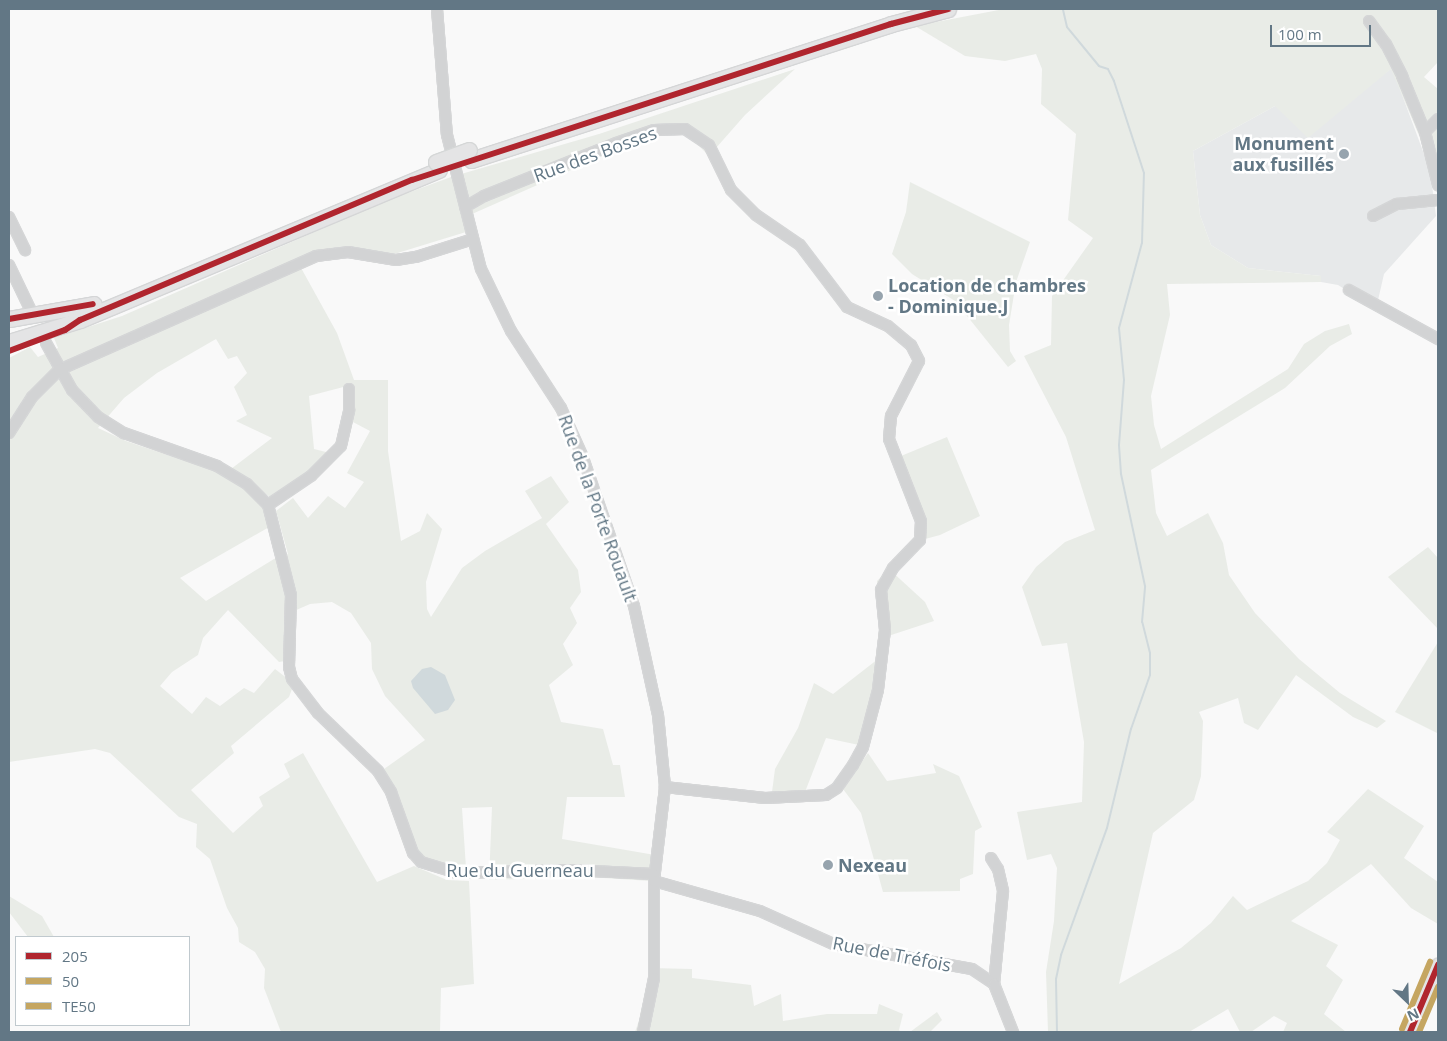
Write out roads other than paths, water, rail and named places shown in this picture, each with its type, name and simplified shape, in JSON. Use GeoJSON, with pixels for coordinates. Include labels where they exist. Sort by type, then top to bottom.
{"type":"FeatureCollection","features":[{"type":"Feature","properties":{"kind":"highway"},"geometry":{"type":"LineString","coordinates":[[9,332],[94,304],[438,166],[908,9]]}},
{"type":"Feature","properties":{"kind":"highway"},"geometry":{"type":"LineString","coordinates":[[470,155],[882,26],[948,9]]}},
{"type":"Feature","properties":{"kind":"highway"},"geometry":{"type":"LineString","coordinates":[[9,342],[80,320],[438,166]]}},
{"type":"Feature","properties":{"kind":"highway"},"geometry":{"type":"LineString","coordinates":[[9,318],[94,304]]}},
{"type":"Feature","properties":{"kind":"highway"},"geometry":{"type":"LineString","coordinates":[[9,351],[65,330],[80,320]]}},
{"type":"Feature","properties":{"kind":"main road"},"geometry":{"type":"LineString","coordinates":[[1410,1032],[1438,965]]}},
{"type":"Feature","properties":{"kind":"street","name":"Rue de la Porte Rouault"},"geometry":{"type":"LineString","coordinates":[[437,9],[447,135],[473,239],[494,301],[561,408],[609,529],[634,606],[647,657],[663,745],[665,787],[654,877],[654,978],[644,1032]]}},
{"type":"Feature","properties":{"kind":"street"},"geometry":{"type":"LineString","coordinates":[[1369,21],[1394,59],[1425,132],[1438,185]]}},
{"type":"Feature","properties":{"kind":"street"},"geometry":{"type":"LineString","coordinates":[[1425,132],[1438,119]]}},
{"type":"Feature","properties":{"kind":"street","name":"Rue des Bosses"},"geometry":{"type":"LineString","coordinates":[[465,207],[484,196],[616,143],[654,130],[685,129],[709,145],[731,190],[756,215],[800,245],[847,307],[888,326],[911,345],[919,361],[891,416],[889,439],[921,521],[920,540],[893,568],[882,590],[885,630],[878,690],[863,747],[853,765],[837,788],[826,795],[765,798],[665,787]]}},
{"type":"Feature","properties":{"kind":"street"},"geometry":{"type":"LineString","coordinates":[[1373,216],[1397,204],[1438,200]]}},
{"type":"Feature","properties":{"kind":"street"},"geometry":{"type":"LineString","coordinates":[[9,217],[25,250]]}},
{"type":"Feature","properties":{"kind":"street"},"geometry":{"type":"LineString","coordinates":[[9,433],[42,384],[59,370],[316,256],[348,252],[396,260],[416,257],[473,239]]}},
{"type":"Feature","properties":{"kind":"street"},"geometry":{"type":"LineString","coordinates":[[9,266],[31,310]]}},
{"type":"Feature","properties":{"kind":"street"},"geometry":{"type":"LineString","coordinates":[[1349,290],[1438,339]]}},
{"type":"Feature","properties":{"kind":"street"},"geometry":{"type":"LineString","coordinates":[[46,343],[59,370],[88,409],[111,426],[216,466],[247,484],[268,505],[311,476],[341,446],[349,410],[349,389]]}},
{"type":"Feature","properties":{"kind":"street","name":"Rue du Guerneau"},"geometry":{"type":"LineString","coordinates":[[268,505],[290,595],[289,667],[298,692],[378,771],[391,792],[413,853],[421,862],[456,874],[571,870],[654,877]]}},
{"type":"Feature","properties":{"kind":"street"},"geometry":{"type":"LineString","coordinates":[[991,858],[998,869],[1003,891],[994,984],[1014,1032]]}},
{"type":"Feature","properties":{"kind":"street","name":"Rue de Tréfois"},"geometry":{"type":"LineString","coordinates":[[654,877],[760,911],[833,944],[972,969],[994,984]]}},
{"type":"Feature","properties":{"kind":"waterway"},"geometry":{"type":"LineString","coordinates":[[1057,1032],[1056,979],[1061,955],[1107,828],[1131,729],[1150,675],[1150,653],[1142,622],[1145,586],[1121,474],[1119,445],[1124,380],[1119,328],[1142,243],[1144,173],[1114,81],[1108,69],[1099,66],[1067,27],[1063,9]]}},
{"type":"Feature","properties":{"kind":"place","name":"Monument aux fusillés"},"geometry":{"type":"Point","coordinates":[1344,154]}},
{"type":"Feature","properties":{"kind":"place","name":"Location de chambres - Dominique.J"},"geometry":{"type":"Point","coordinates":[878,296]}},
{"type":"Feature","properties":{"kind":"place","name":"Nexeau"},"geometry":{"type":"Point","coordinates":[828,865]}}]}
